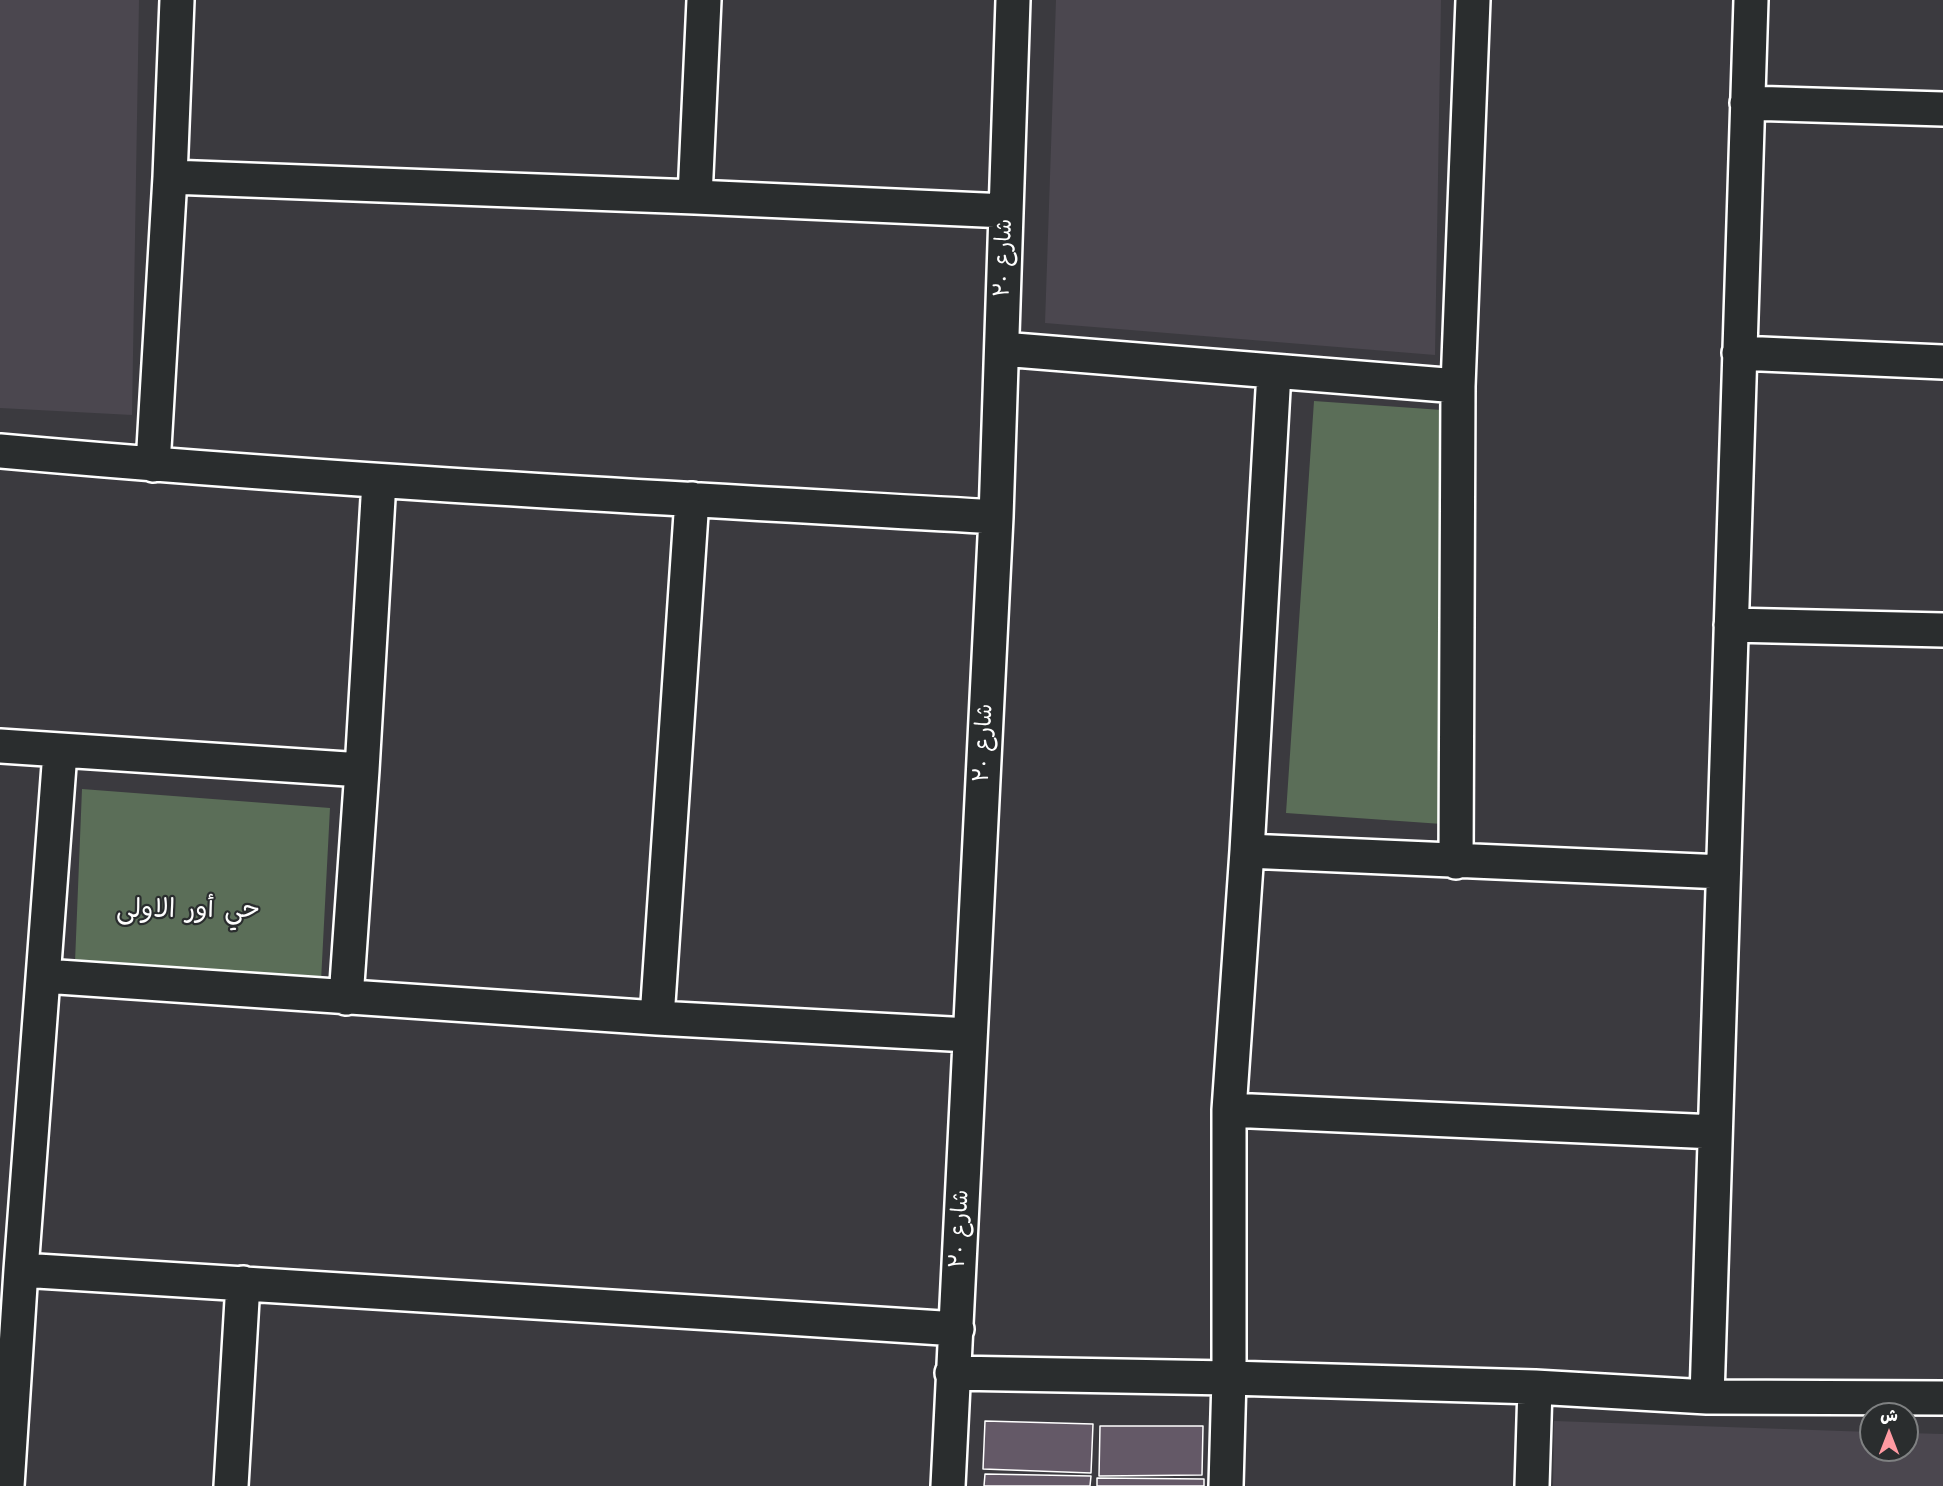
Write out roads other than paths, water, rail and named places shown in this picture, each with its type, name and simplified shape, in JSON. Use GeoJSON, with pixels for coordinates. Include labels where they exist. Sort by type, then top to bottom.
{"type":"FeatureCollection","features":[{"type":"Feature","properties":{"kind":"street"},"geometry":{"type":"LineString","coordinates":[[153,465],[170,177],[177,0]]}},
{"type":"Feature","properties":{"kind":"street"},"geometry":{"type":"LineString","coordinates":[[695,197],[704,0]]}},
{"type":"Feature","properties":{"kind":"street","name":"شارع ٣٠"},"geometry":{"type":"LineString","coordinates":[[948,1486],[996,517],[1013,0]]}},
{"type":"Feature","properties":{"kind":"street"},"geometry":{"type":"LineString","coordinates":[[1456,862],[1458,386],[1473,0]]}},
{"type":"Feature","properties":{"kind":"street"},"geometry":{"type":"LineString","coordinates":[[1707,1397],[1751,0]]}},
{"type":"Feature","properties":{"kind":"street"},"geometry":{"type":"LineString","coordinates":[[1747,103],[1943,109]]}},
{"type":"Feature","properties":{"kind":"street"},"geometry":{"type":"LineString","coordinates":[[170,177],[1006,211]]}},
{"type":"Feature","properties":{"kind":"street"},"geometry":{"type":"LineString","coordinates":[[1002,349],[1458,386]]}},
{"type":"Feature","properties":{"kind":"street"},"geometry":{"type":"LineString","coordinates":[[1739,353],[1943,362]]}},
{"type":"Feature","properties":{"kind":"street"},"geometry":{"type":"LineString","coordinates":[[1226,1486],[1228,1110],[1247,851],[1274,372]]}},
{"type":"Feature","properties":{"kind":"street"},"geometry":{"type":"LineString","coordinates":[[0,451],[153,465],[379,481],[996,517]]}},
{"type":"Feature","properties":{"kind":"street"},"geometry":{"type":"LineString","coordinates":[[346,998],[379,481]]}},
{"type":"Feature","properties":{"kind":"street"},"geometry":{"type":"LineString","coordinates":[[657,1018],[692,500]]}},
{"type":"Feature","properties":{"kind":"street"},"geometry":{"type":"LineString","coordinates":[[1731,625],[1943,630]]}},
{"type":"Feature","properties":{"kind":"street"},"geometry":{"type":"LineString","coordinates":[[0,746],[60,752],[362,771]]}},
{"type":"Feature","properties":{"kind":"street"},"geometry":{"type":"LineString","coordinates":[[7,1486],[60,752]]}},
{"type":"Feature","properties":{"kind":"street"},"geometry":{"type":"LineString","coordinates":[[1247,851],[1723,872]]}},
{"type":"Feature","properties":{"kind":"street"},"geometry":{"type":"LineString","coordinates":[[44,976],[657,1018],[969,1035]]}},
{"type":"Feature","properties":{"kind":"street"},"geometry":{"type":"LineString","coordinates":[[1228,1110],[1715,1132]]}},
{"type":"Feature","properties":{"kind":"street"},"geometry":{"type":"LineString","coordinates":[[21,1270],[957,1329]]}},
{"type":"Feature","properties":{"kind":"street"},"geometry":{"type":"LineString","coordinates":[[231,1486],[243,1283]]}},
{"type":"Feature","properties":{"kind":"street"},"geometry":{"type":"LineString","coordinates":[[952,1374],[1228,1378],[1535,1387],[1707,1397],[1943,1398]]}},
{"type":"Feature","properties":{"kind":"street"},"geometry":{"type":"LineString","coordinates":[[1532,1486],[1535,1387]]}},
{"type":"Feature","properties":{"kind":"district","name":"حي أور الاولى"},"geometry":{"type":"Point","coordinates":[188,912]}}]}
